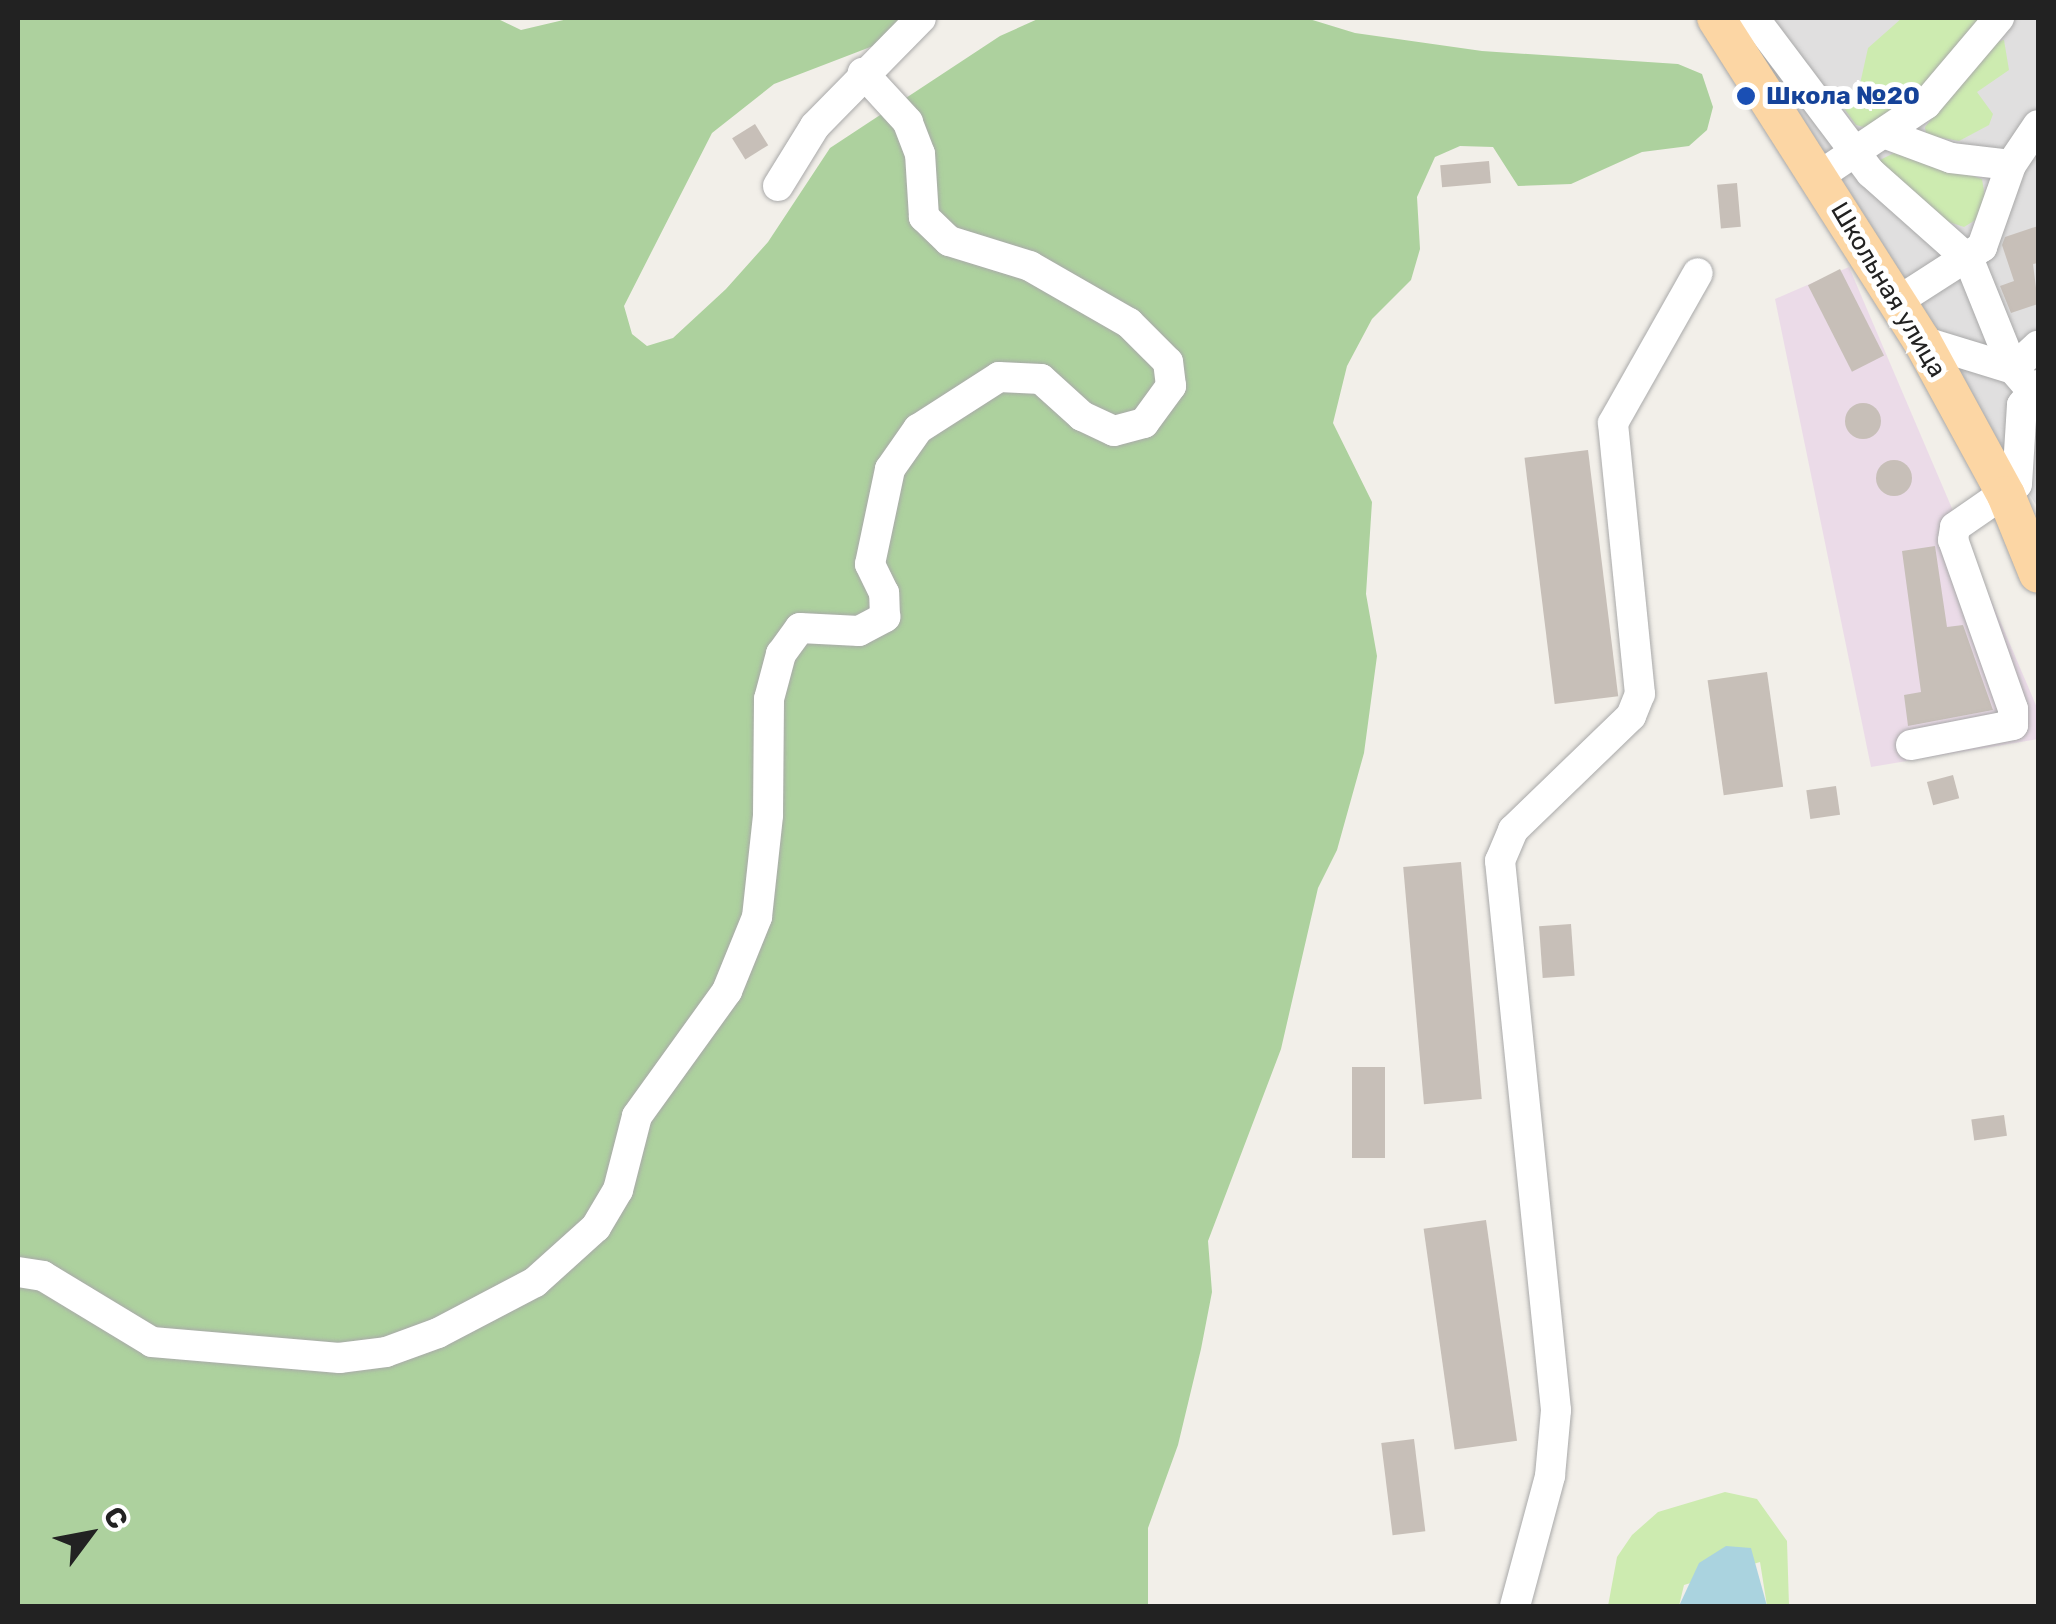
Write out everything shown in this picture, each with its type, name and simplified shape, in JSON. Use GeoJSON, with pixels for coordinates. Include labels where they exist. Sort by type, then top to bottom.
{"type":"FeatureCollection","features":[{"type":"Feature","properties":{"kind":"main road","name":"Школьная улица"},"geometry":{"type":"LineString","coordinates":[[1716,18],[1922,341],[2006,494],[2038,574]]}},
{"type":"Feature","properties":{"kind":"lane"},"geometry":{"type":"LineString","coordinates":[[778,186],[815,126],[921,18]]}},
{"type":"Feature","properties":{"kind":"lane"},"geometry":{"type":"LineString","coordinates":[[1754,18],[1885,187],[1969,260],[2028,381]]}},
{"type":"Feature","properties":{"kind":"lane"},"geometry":{"type":"LineString","coordinates":[[1819,176],[1926,104],[1998,18]]}},
{"type":"Feature","properties":{"kind":"lane"},"geometry":{"type":"LineString","coordinates":[[18,1272],[43,1276],[152,1342],[339,1358],[386,1352],[438,1332],[534,1282],[596,1228],[618,1190],[636,1116],[726,991],[756,917],[768,815],[769,699],[781,654],[800,628],[859,631],[885,617],[884,593],[870,564],[890,469],[918,429],[999,377],[1040,379],[1082,416],[1114,430],[1144,423],[1171,386],[1168,362],[1129,323],[1030,266],[949,241],[924,217],[920,154],[908,122],[864,74]]}},
{"type":"Feature","properties":{"kind":"lane"},"geometry":{"type":"LineString","coordinates":[[1898,301],[1969,260],[1993,230],[2011,165],[2038,125]]}},
{"type":"Feature","properties":{"kind":"lane"},"geometry":{"type":"LineString","coordinates":[[1886,134],[1951,158],[2011,165]]}},
{"type":"Feature","properties":{"kind":"lane"},"geometry":{"type":"LineString","coordinates":[[1515,1606],[1550,1476],[1556,1410],[1500,861],[1514,830],[1631,716],[1640,694],[1613,423],[1698,273]]}},
{"type":"Feature","properties":{"kind":"lane"},"geometry":{"type":"LineString","coordinates":[[1922,341],[2028,381]]}},
{"type":"Feature","properties":{"kind":"lane"},"geometry":{"type":"LineString","coordinates":[[1911,745],[2013,725],[2013,709],[1953,540],[1955,527],[2006,494],[2022,469],[2020,425],[2038,346]]}},
{"type":"Feature","properties":{"kind":"shaded area"},"geometry":{"type":"Polygon","coordinates":[[[1732,18],[2038,18],[2038,508],[1732,18]]]}},
{"type":"Feature","properties":{"kind":"shaded area"},"geometry":{"type":"Polygon","coordinates":[[[1849,267],[2038,710],[2038,739],[1871,767],[1775,299],[1849,267]]]}},
{"type":"Feature","properties":{"kind":"green space"},"geometry":{"type":"Polygon","coordinates":[[[18,18],[496,18],[521,30],[572,18],[902,18],[873,46],[774,84],[712,133],[624,306],[632,334],[647,346],[673,338],[726,289],[768,242],[830,148],[1000,36],[1040,18],[1306,18],[1355,33],[1482,51],[1678,64],[1702,74],[1713,107],[1707,130],[1689,146],[1642,152],[1571,184],[1518,186],[1493,147],[1460,146],[1435,157],[1417,197],[1420,249],[1411,280],[1372,319],[1347,366],[1333,423],[1372,502],[1366,594],[1377,656],[1364,753],[1337,850],[1318,888],[1281,1049],[1208,1241],[1212,1292],[1201,1349],[1178,1445],[1148,1528],[1148,1606],[18,1606],[18,18]]]}},
{"type":"Feature","properties":{"kind":"green space"},"geometry":{"type":"Polygon","coordinates":[[[1902,18],[1980,18],[1932,81],[1867,128],[1856,125],[1843,107],[1860,84],[1868,48],[1902,18]]]}},
{"type":"Feature","properties":{"kind":"green space"},"geometry":{"type":"Polygon","coordinates":[[[2004,40],[2009,70],[1977,92],[1993,114],[1989,125],[1959,141],[1926,135],[1925,127],[1995,42],[2004,40]]]}},
{"type":"Feature","properties":{"kind":"green space"},"geometry":{"type":"Polygon","coordinates":[[[1898,151],[1982,179],[1985,197],[1977,219],[1964,227],[1943,220],[1878,161],[1898,151]]]}},
{"type":"Feature","properties":{"kind":"green space"},"geometry":{"type":"Polygon","coordinates":[[[1725,1492],[1757,1499],[1787,1541],[1789,1606],[1767,1606],[1760,1562],[1684,1585],[1679,1606],[1608,1606],[1617,1557],[1632,1535],[1658,1512],[1725,1492]]]}},
{"type":"Feature","properties":{"kind":"water"},"geometry":{"type":"Polygon","coordinates":[[[1726,1546],[1751,1548],[1767,1606],[1679,1606],[1699,1563],[1726,1546]]]}},
{"type":"Feature","properties":{"kind":"building"},"geometry":{"type":"Polygon","coordinates":[[[755,124],[768,145],[745,160],[732,138],[755,124]]]}},
{"type":"Feature","properties":{"kind":"building"},"geometry":{"type":"Polygon","coordinates":[[[1489,161],[1491,183],[1442,187],[1440,165],[1489,161]]]}},
{"type":"Feature","properties":{"kind":"building"},"geometry":{"type":"Polygon","coordinates":[[[1737,183],[1741,227],[1721,229],[1717,185],[1737,183]]]}},
{"type":"Feature","properties":{"kind":"building"},"geometry":{"type":"Polygon","coordinates":[[[2038,226],[2038,263],[2033,264],[2038,304],[2011,313],[2000,286],[2014,281],[2002,245],[2005,237],[2038,226]]]}},
{"type":"Feature","properties":{"kind":"building"},"geometry":{"type":"Polygon","coordinates":[[[1840,269],[1884,355],[1852,372],[1808,285],[1840,269]]]}},
{"type":"Feature","properties":{"kind":"building"},"geometry":{"type":"Polygon","coordinates":[[[1863,403],[1876,408],[1881,421],[1876,434],[1863,439],[1850,434],[1845,421],[1850,408],[1863,403]]]}},
{"type":"Feature","properties":{"kind":"building"},"geometry":{"type":"Polygon","coordinates":[[[1588,450],[1618,696],[1555,704],[1524,458],[1588,450]]]}},
{"type":"Feature","properties":{"kind":"building"},"geometry":{"type":"Polygon","coordinates":[[[1894,460],[1906,466],[1912,478],[1906,490],[1894,496],[1882,490],[1876,478],[1882,466],[1894,460]]]}},
{"type":"Feature","properties":{"kind":"building"},"geometry":{"type":"Polygon","coordinates":[[[1935,546],[1947,627],[1963,625],[1993,710],[1908,726],[1904,695],[1921,692],[1902,551],[1935,546]]]}},
{"type":"Feature","properties":{"kind":"building"},"geometry":{"type":"Polygon","coordinates":[[[1767,672],[1783,787],[1724,795],[1708,680],[1767,672]]]}},
{"type":"Feature","properties":{"kind":"building"},"geometry":{"type":"Polygon","coordinates":[[[1953,775],[1959,798],[1933,805],[1927,782],[1953,775]]]}},
{"type":"Feature","properties":{"kind":"building"},"geometry":{"type":"Polygon","coordinates":[[[1836,786],[1840,815],[1810,819],[1806,790],[1836,786]]]}},
{"type":"Feature","properties":{"kind":"building"},"geometry":{"type":"Polygon","coordinates":[[[1461,862],[1482,1099],[1424,1104],[1403,867],[1461,862]]]}},
{"type":"Feature","properties":{"kind":"building"},"geometry":{"type":"Polygon","coordinates":[[[1571,924],[1575,976],[1543,978],[1539,926],[1571,924]]]}},
{"type":"Feature","properties":{"kind":"building"},"geometry":{"type":"Polygon","coordinates":[[[1352,1067],[1385,1067],[1385,1158],[1352,1158],[1352,1067]]]}},
{"type":"Feature","properties":{"kind":"building"},"geometry":{"type":"Polygon","coordinates":[[[2004,1115],[2007,1136],[1974,1140],[1971,1120],[2004,1115]]]}},
{"type":"Feature","properties":{"kind":"building"},"geometry":{"type":"Polygon","coordinates":[[[1486,1220],[1517,1441],[1455,1450],[1424,1229],[1486,1220]]]}},
{"type":"Feature","properties":{"kind":"building"},"geometry":{"type":"Polygon","coordinates":[[[1414,1439],[1425,1531],[1393,1535],[1381,1443],[1414,1439]]]}},
{"type":"Feature","properties":{"kind":"place","name":"Школа №20"},"geometry":{"type":"Point","coordinates":[1746,96]}}]}
